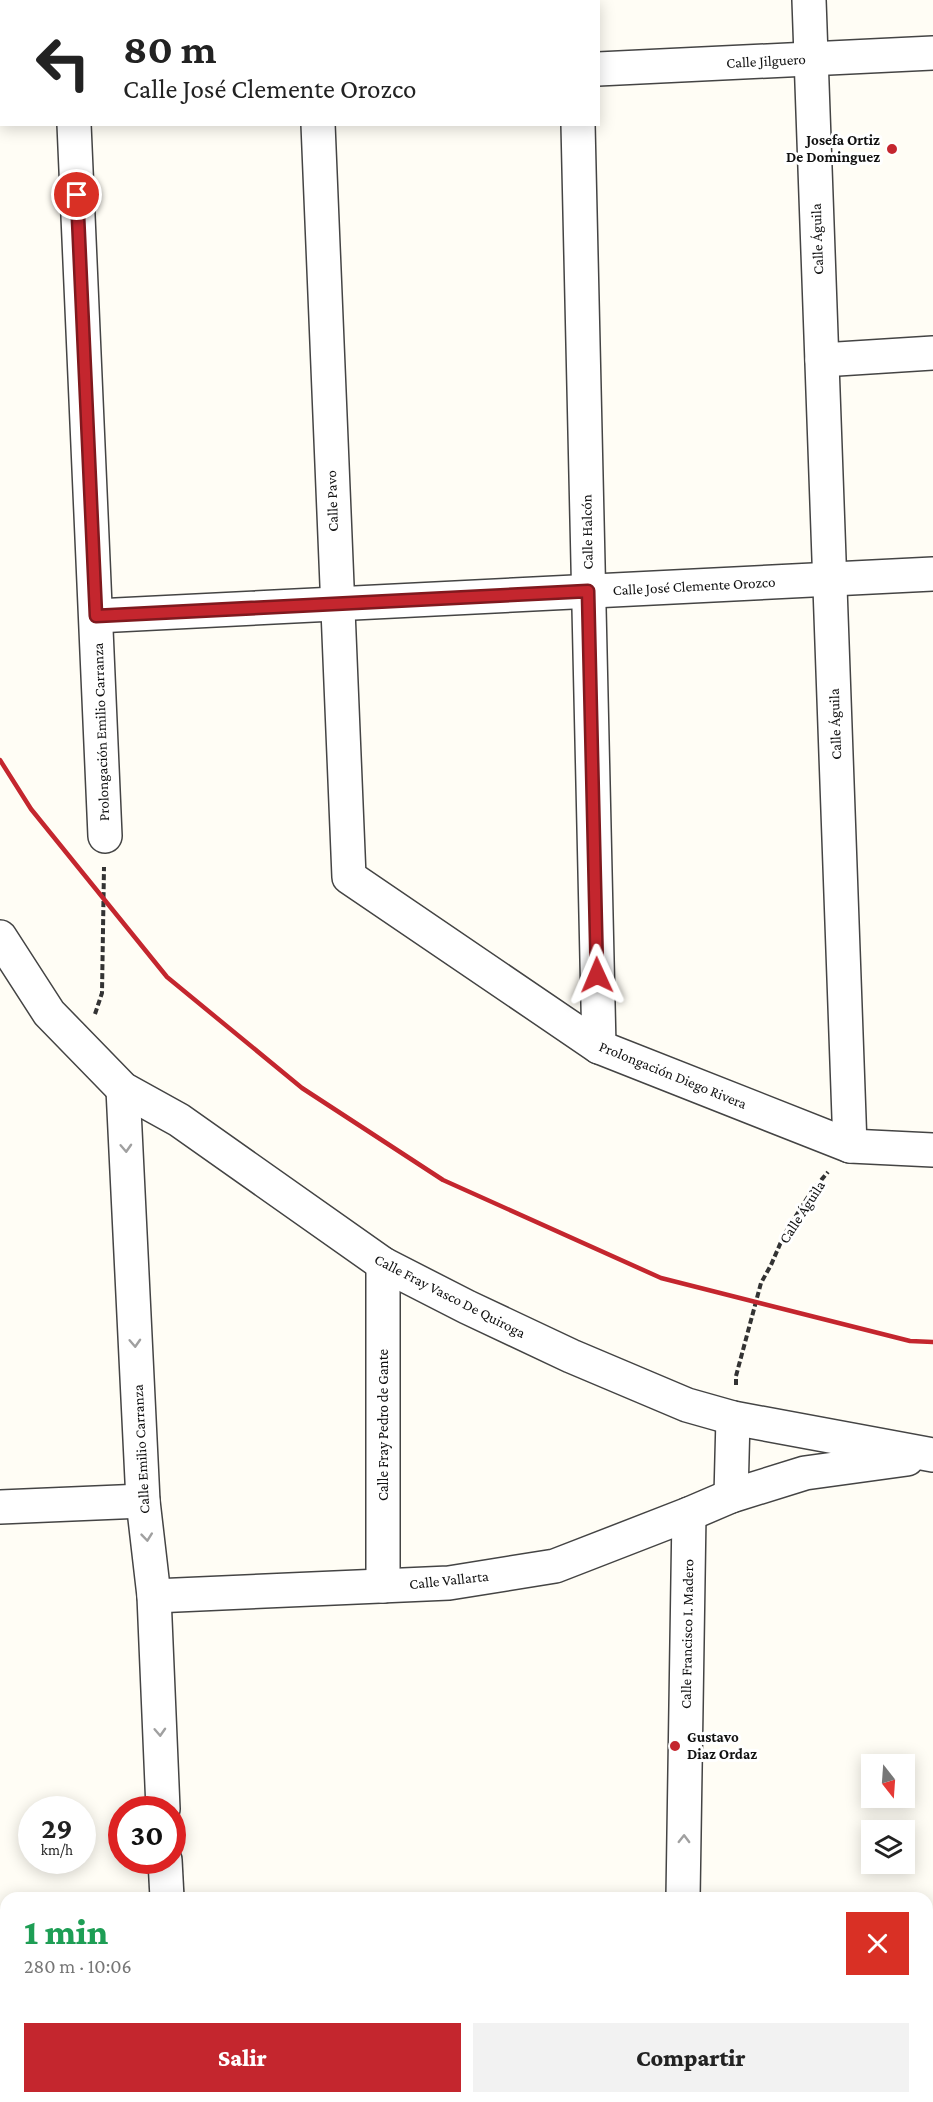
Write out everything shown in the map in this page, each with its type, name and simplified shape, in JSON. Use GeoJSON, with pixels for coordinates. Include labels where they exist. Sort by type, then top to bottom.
{"type":"FeatureCollection","features":[{"type":"Feature","properties":{"kind":"street","name":"Calle Águila"},"geometry":{"type":"LineString","coordinates":[[809,0],[850,1146]]}},
{"type":"Feature","properties":{"kind":"street","name":"Calle Jilguero"},"geometry":{"type":"LineString","coordinates":[[600,69],[933,53]]}},
{"type":"Feature","properties":{"kind":"street","name":"Prolongación Emilio Carranza"},"geometry":{"type":"LineString","coordinates":[[74,126],[105,836]]}},
{"type":"Feature","properties":{"kind":"street","name":"Calle Pavo"},"geometry":{"type":"LineString","coordinates":[[318,126],[349,877]]}},
{"type":"Feature","properties":{"kind":"street","name":"Calle Halcón"},"geometry":{"type":"LineString","coordinates":[[578,126],[599,1047]]}},
{"type":"Feature","properties":{"kind":"street"},"geometry":{"type":"LineString","coordinates":[[822,360],[933,353]]}},
{"type":"Feature","properties":{"kind":"street","name":"Calle José Clemente Orozco"},"geometry":{"type":"LineString","coordinates":[[96,616],[933,574]]}},
{"type":"Feature","properties":{"kind":"street","name":"Prolongación Diego Rivera"},"geometry":{"type":"LineString","coordinates":[[349,877],[599,1047],[850,1146],[933,1150]]}},
{"type":"Feature","properties":{"kind":"street","name":"Calle Fray Vasco De Quiroga"},"geometry":{"type":"LineString","coordinates":[[0,937],[49,1013],[123,1089],[179,1120],[383,1264],[571,1356],[687,1405],[734,1418],[933,1455]]}},
{"type":"Feature","properties":{"kind":"street","name":"Calle Emilio Carranza"},"geometry":{"type":"LineString","coordinates":[[123,1089],[143,1501],[154,1596],[162,1796]]}},
{"type":"Feature","properties":{"kind":"street","name":"Calle Fray Pedro de Gante"},"geometry":{"type":"LineString","coordinates":[[383,1264],[383,1586]]}},
{"type":"Feature","properties":{"kind":"street"},"geometry":{"type":"LineString","coordinates":[[734,1418],[731,1496],[805,1473],[933,1455]]}},
{"type":"Feature","properties":{"kind":"street","name":"Calle Vallarta"},"geometry":{"type":"LineString","coordinates":[[154,1596],[449,1583],[555,1566],[731,1496]]}},
{"type":"Feature","properties":{"kind":"street"},"geometry":{"type":"LineString","coordinates":[[0,1507],[143,1501]]}},
{"type":"Feature","properties":{"kind":"street","name":"Calle Francisco I. Madero"},"geometry":{"type":"LineString","coordinates":[[683,1892],[689,1514]]}},
{"type":"Feature","properties":{"kind":"street"},"geometry":{"type":"LineString","coordinates":[[166,1874],[167,1892]]}},
{"type":"Feature","properties":{"kind":"path"},"geometry":{"type":"LineString","coordinates":[[85,1049],[102,993],[105,836]]}},
{"type":"Feature","properties":{"kind":"path","name":"Calle Águila"},"geometry":{"type":"LineString","coordinates":[[734,1418],[736,1376],[761,1283],[784,1235],[811,1192],[850,1146]]}},
{"type":"Feature","properties":{"kind":"railway"},"geometry":{"type":"LineString","coordinates":[[0,760],[31,809],[167,977],[302,1088],[443,1180],[661,1278],[910,1341],[933,1342]]}},
{"type":"Feature","properties":{"kind":"place","name":"Josefa Ortiz De Dominguez"},"geometry":{"type":"Point","coordinates":[892,149]}},
{"type":"Feature","properties":{"kind":"place","name":"Gustavo Diaz Ordaz"},"geometry":{"type":"Point","coordinates":[675,1746]}},
{"type":"Feature","properties":{"kind":"route"},"geometry":{"type":"LineString","coordinates":[[77,195],[96,616],[588,591],[597,975]]}}]}
